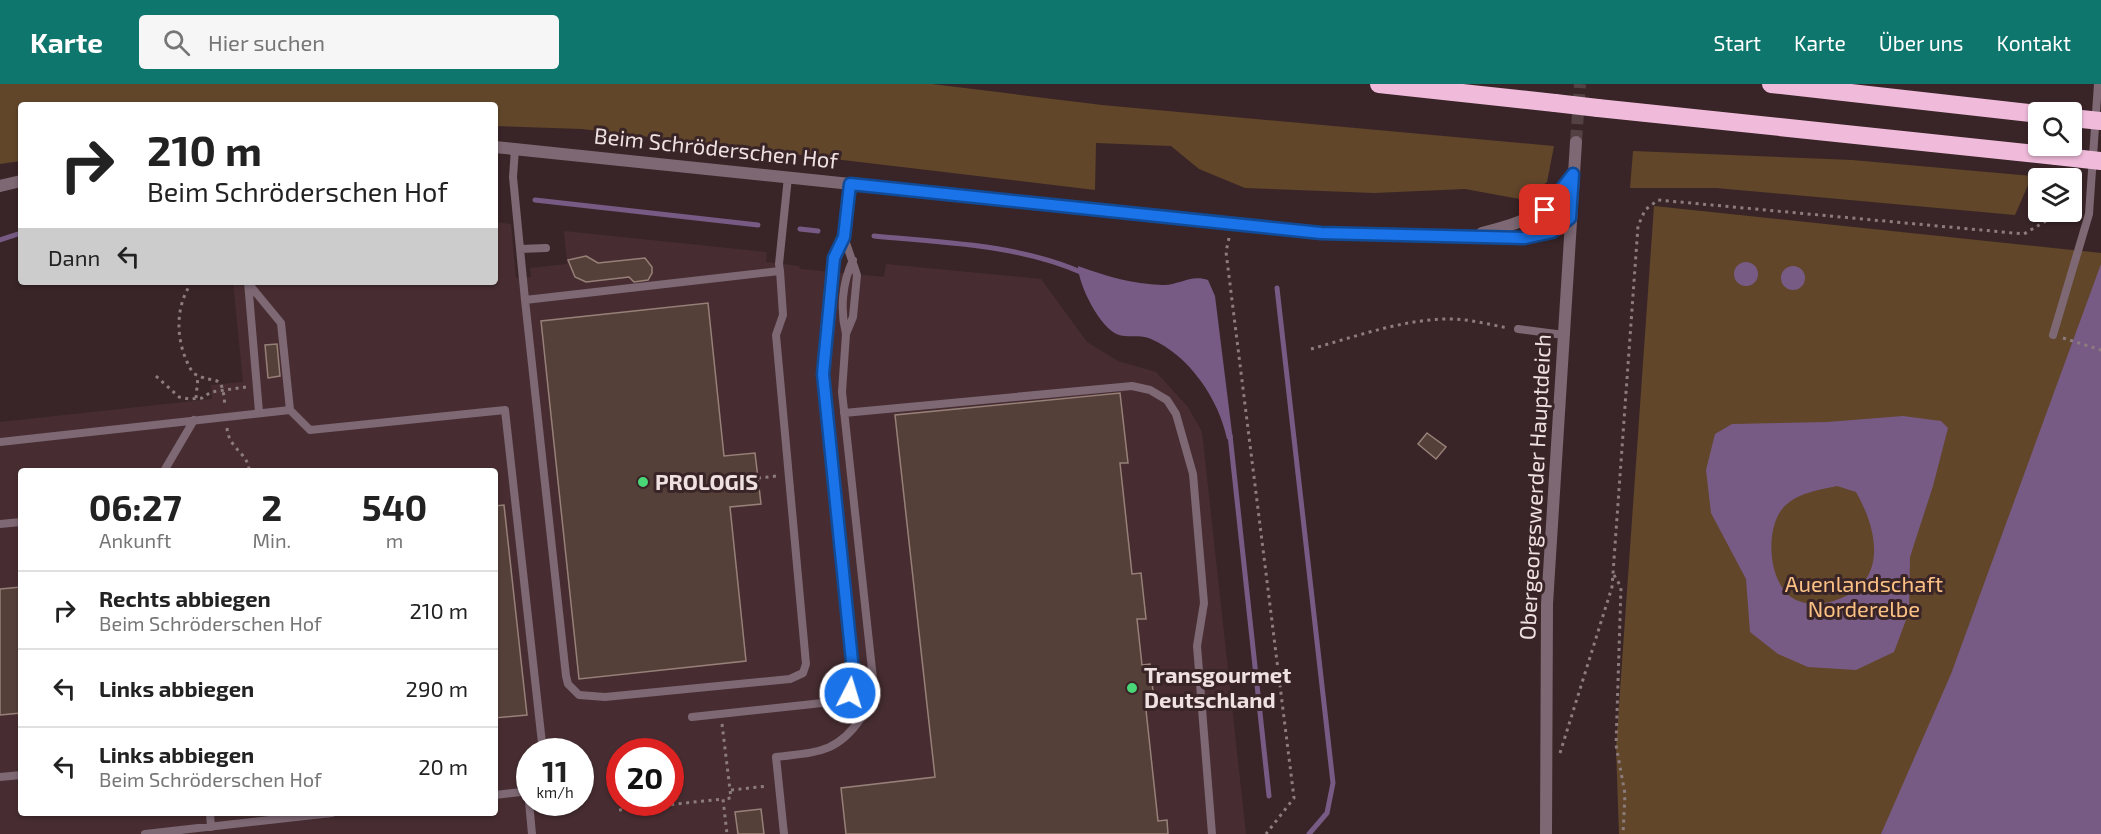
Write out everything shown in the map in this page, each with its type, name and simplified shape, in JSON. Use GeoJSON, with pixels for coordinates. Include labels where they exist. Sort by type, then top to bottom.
{"type":"FeatureCollection","features":[{"type":"Feature","properties":{"kind":"highway"},"geometry":{"type":"LineString","coordinates":[[1379,84],[2101,161]]}},
{"type":"Feature","properties":{"kind":"highway"},"geometry":{"type":"LineString","coordinates":[[1771,84],[2028,113]]}},
{"type":"Feature","properties":{"kind":"highway"},"geometry":{"type":"LineString","coordinates":[[2082,119],[2101,121]]}},
{"type":"Feature","properties":{"kind":"street","name":"Obergeorgswerder Hauptdeich"},"geometry":{"type":"LineString","coordinates":[[1546,834],[1547,604],[1576,142]]}},
{"type":"Feature","properties":{"kind":"street","name":"Beim Schröderschen Hof"},"geometry":{"type":"LineString","coordinates":[[498,147],[1321,233],[1533,237],[1552,232],[1570,218]]}},
{"type":"Feature","properties":{"kind":"street","name":"Beim Schröderschen Hof"},"geometry":{"type":"LineString","coordinates":[[1470,236],[1532,217],[1545,210],[1573,174]]}},
{"type":"Feature","properties":{"kind":"street"},"geometry":{"type":"LineString","coordinates":[[0,186],[18,182]]}},
{"type":"Feature","properties":{"kind":"lane"},"geometry":{"type":"LineString","coordinates":[[2053,335],[2089,214],[2098,84]]}},
{"type":"Feature","properties":{"kind":"lane"},"geometry":{"type":"LineString","coordinates":[[515,149],[513,177],[566,676],[568,684],[579,695],[605,697],[790,679],[803,673],[806,664],[777,335],[783,315],[780,271],[788,177]]}},
{"type":"Feature","properties":{"kind":"lane"},"geometry":{"type":"LineString","coordinates":[[692,717],[841,701],[848,696],[854,686],[823,374],[834,258],[844,237],[850,184]]}},
{"type":"Feature","properties":{"kind":"lane"},"geometry":{"type":"LineString","coordinates":[[784,834],[776,757],[821,751],[843,741],[866,709],[874,688],[842,392],[846,334],[854,306],[857,275],[844,237]]}},
{"type":"Feature","properties":{"kind":"lane"},"geometry":{"type":"LineString","coordinates":[[520,249],[546,248]]}},
{"type":"Feature","properties":{"kind":"lane"},"geometry":{"type":"LineString","coordinates":[[525,300],[780,271]]}},
{"type":"Feature","properties":{"kind":"lane"},"geometry":{"type":"LineString","coordinates":[[248,285],[259,412]]}},
{"type":"Feature","properties":{"kind":"lane"},"geometry":{"type":"LineString","coordinates":[[250,285],[281,323],[290,410],[310,430],[505,410],[541,738]]}},
{"type":"Feature","properties":{"kind":"lane"},"geometry":{"type":"LineString","coordinates":[[1518,329],[1564,335]]}},
{"type":"Feature","properties":{"kind":"lane"},"geometry":{"type":"LineString","coordinates":[[844,413],[1132,386],[1150,390],[1167,400],[1176,414],[1193,474],[1204,603],[1197,646],[1212,834]]}},
{"type":"Feature","properties":{"kind":"lane"},"geometry":{"type":"LineString","coordinates":[[0,442],[290,410]]}},
{"type":"Feature","properties":{"kind":"lane"},"geometry":{"type":"LineString","coordinates":[[166,468],[194,420]]}},
{"type":"Feature","properties":{"kind":"lane"},"geometry":{"type":"LineString","coordinates":[[0,524],[18,522]]}},
{"type":"Feature","properties":{"kind":"lane"},"geometry":{"type":"LineString","coordinates":[[0,777],[18,775]]}},
{"type":"Feature","properties":{"kind":"lane"},"geometry":{"type":"LineString","coordinates":[[498,795],[516,793]]}},
{"type":"Feature","properties":{"kind":"lane"},"geometry":{"type":"LineString","coordinates":[[210,816],[211,827]]}},
{"type":"Feature","properties":{"kind":"lane"},"geometry":{"type":"LineString","coordinates":[[145,834],[306,816]]}},
{"type":"Feature","properties":{"kind":"lane"},"geometry":{"type":"LineString","coordinates":[[531,816],[532,834]]}},
{"type":"Feature","properties":{"kind":"path"},"geometry":{"type":"LineString","coordinates":[[1548,768],[1558,757],[1566,741],[1612,587],[1638,226],[1645,210],[1658,200],[2024,234],[2044,222]]}},
{"type":"Feature","properties":{"kind":"path"},"geometry":{"type":"LineString","coordinates":[[1232,224],[1226,252],[1294,798],[1266,834]]}},
{"type":"Feature","properties":{"kind":"path"},"geometry":{"type":"LineString","coordinates":[[191,285],[180,316],[179,329],[183,358],[198,376],[217,380],[224,390],[229,443],[244,457],[248,468]]}},
{"type":"Feature","properties":{"kind":"path"},"geometry":{"type":"LineString","coordinates":[[1311,349],[1374,330],[1422,321],[1456,319],[1518,329]]}},
{"type":"Feature","properties":{"kind":"path"},"geometry":{"type":"LineString","coordinates":[[2064,339],[2101,350]]}},
{"type":"Feature","properties":{"kind":"path"},"geometry":{"type":"LineString","coordinates":[[156,376],[179,397],[195,398],[224,390],[257,386]]}},
{"type":"Feature","properties":{"kind":"path"},"geometry":{"type":"LineString","coordinates":[[195,398],[198,376]]}},
{"type":"Feature","properties":{"kind":"path"},"geometry":{"type":"LineString","coordinates":[[758,478],[790,474]]}},
{"type":"Feature","properties":{"kind":"path"},"geometry":{"type":"LineString","coordinates":[[1613,573],[1621,587],[1616,745],[1625,794],[1623,834]]}},
{"type":"Feature","properties":{"kind":"path"},"geometry":{"type":"LineString","coordinates":[[684,803],[731,798],[720,714]]}},
{"type":"Feature","properties":{"kind":"path"},"geometry":{"type":"LineString","coordinates":[[730,790],[779,785]]}},
{"type":"Feature","properties":{"kind":"path"},"geometry":{"type":"LineString","coordinates":[[723,799],[727,834]]}},
{"type":"Feature","properties":{"kind":"shaded area"},"geometry":{"type":"Polygon","coordinates":[[[498,222],[511,224],[516,278],[531,277],[530,268],[567,264],[564,231],[767,252],[766,262],[799,266],[800,269],[884,277],[886,264],[1041,279],[1087,342],[1118,361],[1156,372],[1188,407],[1202,432],[1246,834],[0,834],[0,422],[212,399],[211,385],[243,382],[233,285],[498,285],[498,222]]]}},
{"type":"Feature","properties":{"kind":"shaded area"},"geometry":{"type":"Polygon","coordinates":[[[1746,262],[1755,265],[1758,274],[1755,283],[1746,286],[1737,283],[1734,274],[1737,265],[1746,262]]]}},
{"type":"Feature","properties":{"kind":"shaded area"},"geometry":{"type":"Polygon","coordinates":[[[2101,264],[2101,834],[1881,834],[1951,674],[2101,264]]]}},
{"type":"Feature","properties":{"kind":"shaded area"},"geometry":{"type":"Polygon","coordinates":[[[1078,266],[1140,283],[1168,285],[1195,278],[1208,280],[1215,296],[1233,441],[1227,439],[1217,409],[1201,381],[1178,356],[1151,339],[1119,335],[1105,324],[1091,305],[1082,284],[1078,266]]]}},
{"type":"Feature","properties":{"kind":"shaded area"},"geometry":{"type":"Polygon","coordinates":[[[1793,266],[1798,267],[1804,273],[1804,283],[1798,289],[1793,290],[1788,289],[1782,283],[1781,278],[1782,273],[1788,267],[1793,266]]]}},
{"type":"Feature","properties":{"kind":"shaded area"},"geometry":{"type":"Polygon","coordinates":[[[1903,416],[1941,421],[1948,428],[1933,486],[1910,557],[1909,612],[1894,652],[1856,670],[1808,667],[1778,654],[1750,632],[1746,579],[1711,513],[1706,470],[1715,434],[1732,424],[1827,422],[1903,416]],[[1837,486],[1808,493],[1788,503],[1777,517],[1772,541],[1774,567],[1783,589],[1791,597],[1810,604],[1830,602],[1849,595],[1862,584],[1870,572],[1874,557],[1874,541],[1864,508],[1856,492],[1837,486]]]}},
{"type":"Feature","properties":{"kind":"green space"},"geometry":{"type":"Polygon","coordinates":[[[0,84],[932,84],[1102,105],[1554,146],[1547,182],[1525,200],[1465,189],[1374,193],[1245,188],[1199,169],[1171,146],[1096,143],[1095,190],[582,129],[498,126],[498,102],[18,102],[18,161],[0,164],[0,84]]]}},
{"type":"Feature","properties":{"kind":"green space"},"geometry":{"type":"Polygon","coordinates":[[[1633,151],[1852,160],[2028,176],[2028,185],[2015,215],[1716,188],[1630,188],[1633,151]]]}},
{"type":"Feature","properties":{"kind":"green space","name":"Auenlandschaft Norderelbe"},"geometry":{"type":"Polygon","coordinates":[[[1654,206],[2101,253],[2101,834],[1619,834],[1616,748],[1654,206]]]}},
{"type":"Feature","properties":{"kind":"building"},"geometry":{"type":"Polygon","coordinates":[[[586,256],[598,263],[645,258],[652,267],[652,273],[648,280],[634,282],[629,277],[586,282],[575,277],[568,260],[586,256]]]}},
{"type":"Feature","properties":{"kind":"building","name":"PROLOGIS"},"geometry":{"type":"Polygon","coordinates":[[[708,303],[724,456],[755,453],[761,504],[730,507],[746,661],[579,679],[541,321],[708,303]]]}},
{"type":"Feature","properties":{"kind":"building"},"geometry":{"type":"Polygon","coordinates":[[[277,344],[280,376],[268,378],[265,345],[277,344]]]}},
{"type":"Feature","properties":{"kind":"building"},"geometry":{"type":"Polygon","coordinates":[[[1120,393],[1128,463],[1120,463],[1132,574],[1141,573],[1146,619],[1137,619],[1142,665],[1150,664],[1155,709],[1146,710],[1158,821],[1167,820],[1168,834],[846,834],[841,788],[935,777],[895,415],[1120,393]]]}},
{"type":"Feature","properties":{"kind":"building"},"geometry":{"type":"Polygon","coordinates":[[[1427,433],[1446,447],[1436,459],[1418,444],[1427,433]]]}},
{"type":"Feature","properties":{"kind":"building"},"geometry":{"type":"Polygon","coordinates":[[[504,505],[527,715],[498,718],[498,506],[504,505]]]}},
{"type":"Feature","properties":{"kind":"building"},"geometry":{"type":"Polygon","coordinates":[[[18,587],[18,713],[0,715],[0,589],[18,587]]]}},
{"type":"Feature","properties":{"kind":"building"},"geometry":{"type":"Polygon","coordinates":[[[761,809],[764,834],[738,834],[735,812],[761,809]]]}},
{"type":"Feature","properties":{"kind":"waterway"},"geometry":{"type":"LineString","coordinates":[[535,200],[758,225]]}},
{"type":"Feature","properties":{"kind":"waterway"},"geometry":{"type":"LineString","coordinates":[[800,229],[818,231]]}},
{"type":"Feature","properties":{"kind":"waterway"},"geometry":{"type":"LineString","coordinates":[[0,240],[18,234]]}},
{"type":"Feature","properties":{"kind":"waterway"},"geometry":{"type":"LineString","coordinates":[[874,236],[1007,250],[1058,263],[1083,273]]}},
{"type":"Feature","properties":{"kind":"waterway"},"geometry":{"type":"LineString","coordinates":[[1277,288],[1333,783],[1327,813],[1309,834]]}},
{"type":"Feature","properties":{"kind":"waterway"},"geometry":{"type":"LineString","coordinates":[[1230,435],[1269,796]]}},
{"type":"Feature","properties":{"kind":"tunnel"},"geometry":{"type":"LineString","coordinates":[[1576,142],[1580,84]]}},
{"type":"Feature","properties":{"kind":"place","name":"PROLOGIS"},"geometry":{"type":"Point","coordinates":[643,482]}},
{"type":"Feature","properties":{"kind":"place","name":"Transgourmet Deutschland"},"geometry":{"type":"Point","coordinates":[1132,688]}},
{"type":"Feature","properties":{"kind":"route"},"geometry":{"type":"LineString","coordinates":[[850,693],[854,682],[823,374],[834,258],[844,237],[850,184],[1321,233],[1524,238],[1552,232],[1567,222],[1570,218],[1573,174],[1560,194],[1545,210]]}}]}
